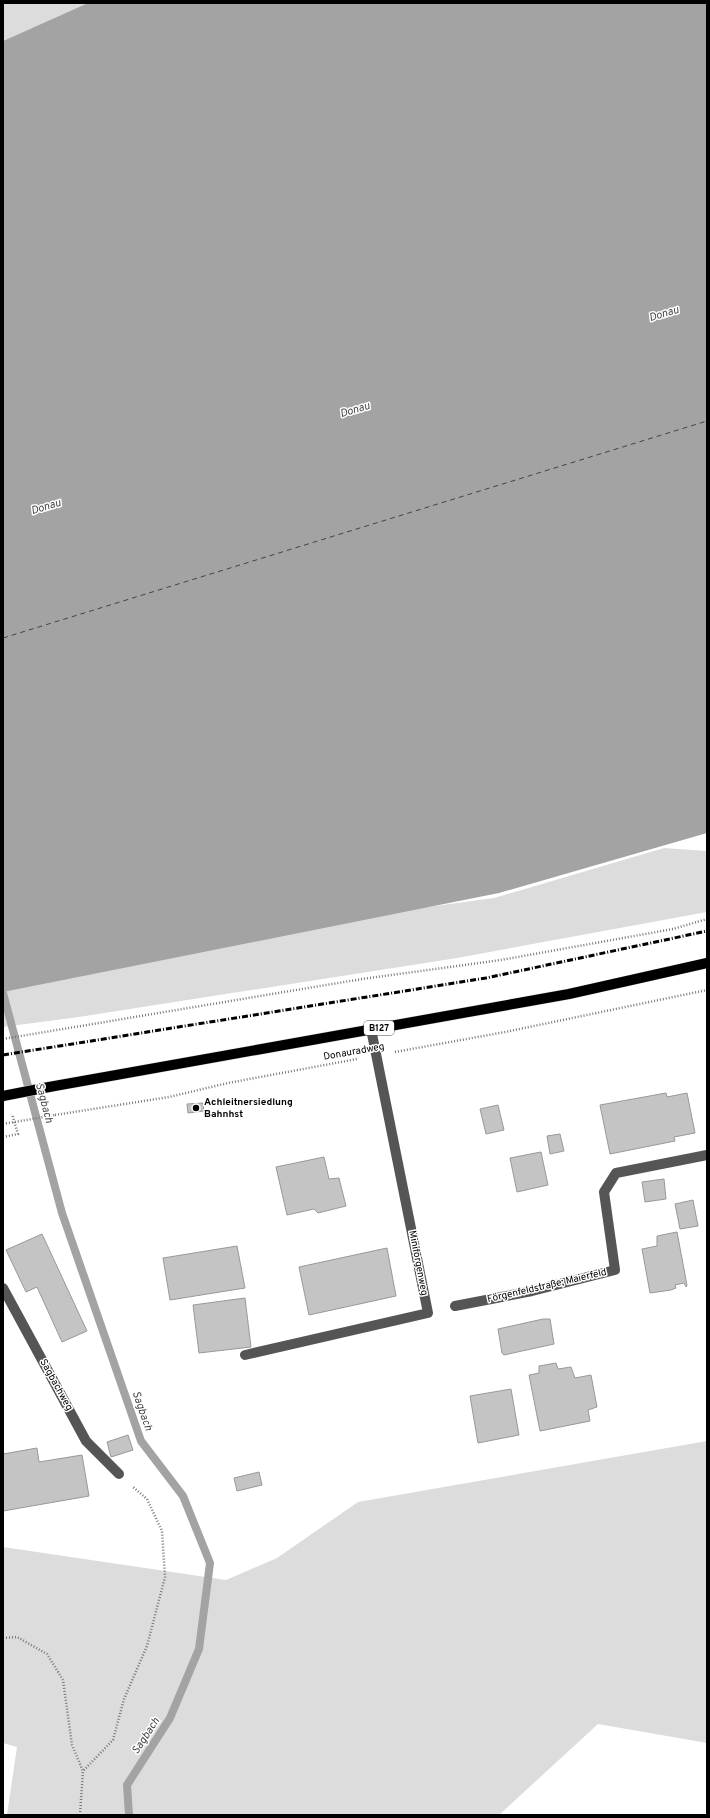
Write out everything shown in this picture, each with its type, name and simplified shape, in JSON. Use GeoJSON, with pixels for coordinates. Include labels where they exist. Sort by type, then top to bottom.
{"type":"FeatureCollection","features":[{"type":"Feature","properties":{"kind":"main road","name":"B127"},"geometry":{"type":"LineString","coordinates":[[3,1096],[569,994],[707,963]]}},
{"type":"Feature","properties":{"kind":"street","name":"Miniförgenweg"},"geometry":{"type":"LineString","coordinates":[[245,1355],[428,1313],[371,1029]]}},
{"type":"Feature","properties":{"kind":"street","name":"Förgenfeldstraße; Maierfeld"},"geometry":{"type":"LineString","coordinates":[[455,1306],[532,1291],[615,1270],[604,1192],[616,1173],[707,1156]]}},
{"type":"Feature","properties":{"kind":"street","name":"Sagbachweg"},"geometry":{"type":"LineString","coordinates":[[3,1288],[86,1441],[119,1474]]}},
{"type":"Feature","properties":{"kind":"path"},"geometry":{"type":"LineString","coordinates":[[3,1039],[270,994],[501,960],[673,929],[707,919]]}},
{"type":"Feature","properties":{"kind":"path","name":"Donauradweg"},"geometry":{"type":"LineString","coordinates":[[3,1124],[169,1097],[228,1083],[505,1032],[707,990]]}},
{"type":"Feature","properties":{"kind":"path"},"geometry":{"type":"LineString","coordinates":[[3,1138],[18,1134]]}},
{"type":"Feature","properties":{"kind":"path"},"geometry":{"type":"LineString","coordinates":[[83,1771],[113,1740],[124,1700],[147,1646],[165,1577],[162,1531],[147,1499],[119,1474]]}},
{"type":"Feature","properties":{"kind":"path"},"geometry":{"type":"LineString","coordinates":[[3,1638],[17,1637],[47,1654],[62,1680],[72,1745],[83,1771],[80,1815]]}},
{"type":"Feature","properties":{"kind":"shaded area"},"geometry":{"type":"Polygon","coordinates":[[[3,3],[88,3],[3,41],[3,3]]]}},
{"type":"Feature","properties":{"kind":"shaded area"},"geometry":{"type":"Polygon","coordinates":[[[664,848],[707,851],[707,912],[457,958],[79,1017],[3,1027],[3,948],[192,939],[494,898],[664,848]]]}},
{"type":"Feature","properties":{"kind":"shaded area"},"geometry":{"type":"Polygon","coordinates":[[[707,1441],[707,1743],[598,1724],[499,1815],[7,1815],[17,1747],[3,1743],[3,1547],[226,1580],[277,1558],[358,1502],[707,1441]]]}},
{"type":"Feature","properties":{"kind":"water","name":"Donau"},"geometry":{"type":"Polygon","coordinates":[[[88,3],[707,3],[707,833],[499,893],[3,992],[3,41],[88,3]]]}},
{"type":"Feature","properties":{"kind":"building"},"geometry":{"type":"Polygon","coordinates":[[[666,1093],[667,1097],[687,1093],[695,1133],[674,1137],[675,1141],[610,1154],[600,1105],[666,1093]]]}},
{"type":"Feature","properties":{"kind":"building","name":"Achleitnersiedlung Bahnhst"},"geometry":{"type":"Polygon","coordinates":[[[203,1103],[204,1111],[188,1113],[187,1104],[203,1103]]]}},
{"type":"Feature","properties":{"kind":"building"},"geometry":{"type":"Polygon","coordinates":[[[498,1105],[504,1130],[486,1134],[480,1109],[498,1105]]]}},
{"type":"Feature","properties":{"kind":"building"},"geometry":{"type":"Polygon","coordinates":[[[560,1134],[564,1151],[550,1154],[547,1136],[560,1134]]]}},
{"type":"Feature","properties":{"kind":"building"},"geometry":{"type":"Polygon","coordinates":[[[541,1152],[548,1185],[517,1192],[510,1158],[541,1152]]]}},
{"type":"Feature","properties":{"kind":"building"},"geometry":{"type":"Polygon","coordinates":[[[324,1157],[329,1179],[339,1178],[346,1206],[318,1213],[314,1209],[287,1215],[276,1167],[324,1157]]]}},
{"type":"Feature","properties":{"kind":"building"},"geometry":{"type":"Polygon","coordinates":[[[664,1179],[666,1199],[645,1202],[642,1182],[664,1179]]]}},
{"type":"Feature","properties":{"kind":"building"},"geometry":{"type":"Polygon","coordinates":[[[693,1200],[698,1226],[680,1229],[675,1204],[693,1200]]]}},
{"type":"Feature","properties":{"kind":"building"},"geometry":{"type":"Polygon","coordinates":[[[677,1232],[687,1285],[686,1287],[684,1283],[675,1285],[676,1288],[671,1290],[650,1293],[642,1249],[657,1246],[657,1236],[677,1232]]]}},
{"type":"Feature","properties":{"kind":"building"},"geometry":{"type":"Polygon","coordinates":[[[42,1234],[87,1331],[62,1342],[37,1287],[26,1292],[6,1250],[42,1234]]]}},
{"type":"Feature","properties":{"kind":"building"},"geometry":{"type":"Polygon","coordinates":[[[237,1246],[245,1288],[170,1300],[163,1258],[237,1246]]]}},
{"type":"Feature","properties":{"kind":"building"},"geometry":{"type":"Polygon","coordinates":[[[387,1248],[396,1296],[309,1315],[299,1267],[387,1248]]]}},
{"type":"Feature","properties":{"kind":"building"},"geometry":{"type":"Polygon","coordinates":[[[245,1298],[251,1347],[199,1353],[193,1305],[245,1298]]]}},
{"type":"Feature","properties":{"kind":"building"},"geometry":{"type":"Polygon","coordinates":[[[543,1319],[550,1319],[554,1344],[504,1355],[502,1353],[498,1329],[543,1319]]]}},
{"type":"Feature","properties":{"kind":"building"},"geometry":{"type":"Polygon","coordinates":[[[556,1363],[558,1369],[571,1367],[575,1378],[591,1375],[597,1407],[588,1410],[590,1421],[540,1431],[529,1375],[539,1373],[539,1366],[556,1363]]]}},
{"type":"Feature","properties":{"kind":"building"},"geometry":{"type":"Polygon","coordinates":[[[511,1389],[519,1435],[478,1443],[470,1396],[511,1389]]]}},
{"type":"Feature","properties":{"kind":"building"},"geometry":{"type":"Polygon","coordinates":[[[128,1435],[133,1450],[111,1457],[107,1442],[128,1435]]]}},
{"type":"Feature","properties":{"kind":"building"},"geometry":{"type":"Polygon","coordinates":[[[37,1448],[39,1462],[82,1455],[89,1496],[3,1511],[3,1454],[37,1448]]]}},
{"type":"Feature","properties":{"kind":"building"},"geometry":{"type":"Polygon","coordinates":[[[259,1472],[262,1485],[237,1491],[234,1478],[259,1472]]]}},
{"type":"Feature","properties":{"kind":"waterway","name":"Sagbach"},"geometry":{"type":"LineString","coordinates":[[3,993],[62,1213],[141,1441],[183,1496],[210,1563],[199,1649],[170,1718],[127,1785],[129,1815]]}},
{"type":"Feature","properties":{"kind":"ferry route"},"geometry":{"type":"LineString","coordinates":[[3,638],[707,421]]}},
{"type":"Feature","properties":{"kind":"railway"},"geometry":{"type":"LineString","coordinates":[[3,1055],[486,978],[707,931]]}},
{"type":"Feature","properties":{"kind":"place","name":"Achleitnersiedlung Bahnhst"},"geometry":{"type":"Point","coordinates":[196,1108]}}]}
